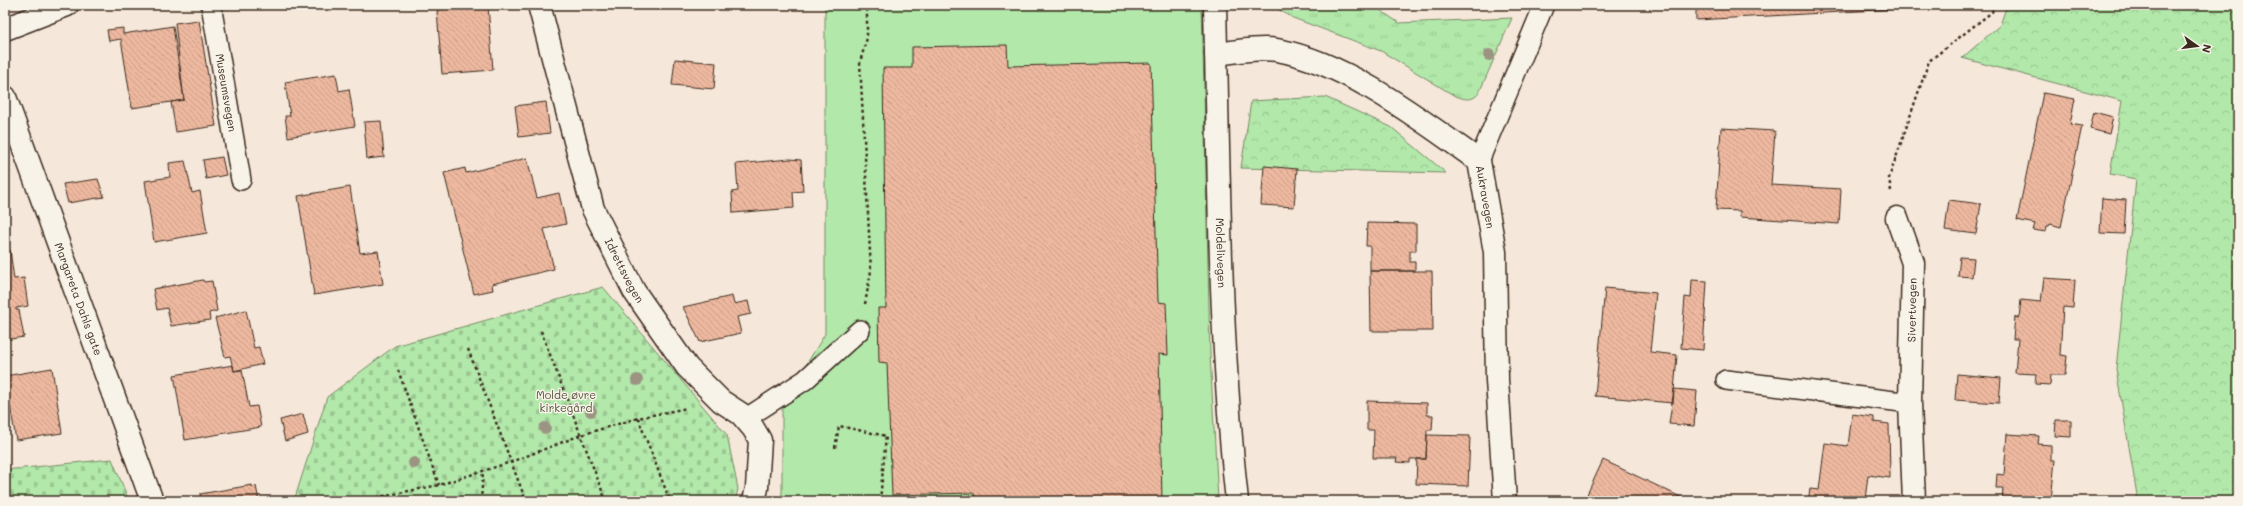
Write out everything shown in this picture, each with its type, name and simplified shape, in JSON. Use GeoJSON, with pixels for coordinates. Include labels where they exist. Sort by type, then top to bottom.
{"type":"FeatureCollection","features":[{"type":"Feature","properties":{"kind":"street"},"geometry":{"type":"LineString","coordinates":[[5,29],[67,5]]}},
{"type":"Feature","properties":{"kind":"street","name":"Idrettsvegen"},"geometry":{"type":"LineString","coordinates":[[539,5],[593,209],[634,291],[688,366],[720,401],[745,419],[753,428],[760,440],[757,488],[754,501]]}},
{"type":"Feature","properties":{"kind":"street","name":"Moldelivegen"},"geometry":{"type":"LineString","coordinates":[[1215,5],[1224,350],[1228,422],[1237,501]]}},
{"type":"Feature","properties":{"kind":"street","name":"Aukravegen"},"geometry":{"type":"LineString","coordinates":[[1216,54],[1276,50],[1324,64],[1399,104],[1479,161],[1495,252],[1498,380],[1504,501]]}},
{"type":"Feature","properties":{"kind":"street","name":"Margareta Dahls gate"},"geometry":{"type":"LineString","coordinates":[[5,97],[152,501]]}},
{"type":"Feature","properties":{"kind":"street","name":"Sivertvegen"},"geometry":{"type":"LineString","coordinates":[[1897,218],[1913,263],[1910,404],[1914,501]]}},
{"type":"Feature","properties":{"kind":"lane","name":"Museumsvegen"},"geometry":{"type":"LineString","coordinates":[[211,5],[240,180]]}},
{"type":"Feature","properties":{"kind":"lane"},"geometry":{"type":"LineString","coordinates":[[1479,161],[1544,5]]}},
{"type":"Feature","properties":{"kind":"lane"},"geometry":{"type":"LineString","coordinates":[[745,419],[805,380],[860,330]]}},
{"type":"Feature","properties":{"kind":"lane"},"geometry":{"type":"LineString","coordinates":[[1726,380],[1910,404]]}},
{"type":"Feature","properties":{"kind":"path"},"geometry":{"type":"LineString","coordinates":[[860,330],[871,271],[860,62],[867,38],[867,5]]}},
{"type":"Feature","properties":{"kind":"path"},"geometry":{"type":"LineString","coordinates":[[1897,218],[1889,178],[1929,61],[1992,12],[1994,5]]}},
{"type":"Feature","properties":{"kind":"path"},"geometry":{"type":"LineString","coordinates":[[541,331],[606,501]]}},
{"type":"Feature","properties":{"kind":"path"},"geometry":{"type":"LineString","coordinates":[[468,349],[526,501]]}},
{"type":"Feature","properties":{"kind":"path"},"geometry":{"type":"LineString","coordinates":[[398,370],[439,485]]}},
{"type":"Feature","properties":{"kind":"path"},"geometry":{"type":"LineString","coordinates":[[359,501],[439,485],[511,462],[580,435],[638,418],[720,401]]}},
{"type":"Feature","properties":{"kind":"path"},"geometry":{"type":"LineString","coordinates":[[638,418],[670,501]]}},
{"type":"Feature","properties":{"kind":"path"},"geometry":{"type":"LineString","coordinates":[[835,448],[839,426],[886,436],[880,501]]}},
{"type":"Feature","properties":{"kind":"path"},"geometry":{"type":"LineString","coordinates":[[481,501],[483,471]]}},
{"type":"Feature","properties":{"kind":"green space"},"geometry":{"type":"Polygon","coordinates":[[[825,5],[1202,5],[1210,354],[1218,501],[781,501],[782,404],[825,334],[825,5]]]}},
{"type":"Feature","properties":{"kind":"green space"},"geometry":{"type":"Polygon","coordinates":[[[1271,5],[1373,5],[1399,23],[1512,18],[1479,93],[1474,98],[1468,99],[1455,96],[1381,51],[1293,18],[1271,5]]]}},
{"type":"Feature","properties":{"kind":"green space"},"geometry":{"type":"Polygon","coordinates":[[[2007,5],[2238,5],[2238,501],[2138,501],[2116,369],[2136,179],[2110,174],[2122,101],[1962,58],[2000,25],[2007,5]]]}},
{"type":"Feature","properties":{"kind":"green space"},"geometry":{"type":"Polygon","coordinates":[[[1325,97],[1391,127],[1446,173],[1241,168],[1251,101],[1325,97]]]}},
{"type":"Feature","properties":{"kind":"green space","name":"Molde øvre kirkegård"},"geometry":{"type":"Polygon","coordinates":[[[603,287],[727,435],[738,489],[735,501],[294,501],[327,397],[395,346],[603,287]]]}},
{"type":"Feature","properties":{"kind":"green space"},"geometry":{"type":"Polygon","coordinates":[[[112,459],[129,501],[5,501],[5,470],[112,459]]]}},
{"type":"Feature","properties":{"kind":"building"},"geometry":{"type":"Polygon","coordinates":[[[439,5],[455,5],[455,9],[488,6],[493,70],[442,74],[437,11],[439,10],[439,5]]]}},
{"type":"Feature","properties":{"kind":"building"},"geometry":{"type":"Polygon","coordinates":[[[1696,5],[1932,5],[1932,7],[1696,20],[1696,5]]]}},
{"type":"Feature","properties":{"kind":"building"},"geometry":{"type":"Polygon","coordinates":[[[199,20],[216,126],[176,132],[171,102],[184,100],[175,23],[199,20]]]}},
{"type":"Feature","properties":{"kind":"building"},"geometry":{"type":"Polygon","coordinates":[[[173,26],[184,100],[132,108],[121,39],[109,41],[107,30],[123,28],[123,34],[173,26]]]}},
{"type":"Feature","properties":{"kind":"building"},"geometry":{"type":"Polygon","coordinates":[[[1007,45],[1008,66],[1151,63],[1158,302],[1166,303],[1168,355],[1159,354],[1162,501],[975,501],[974,493],[892,495],[887,363],[879,362],[878,308],[886,308],[883,68],[912,68],[912,47],[1007,45]]]}},
{"type":"Feature","properties":{"kind":"building"},"geometry":{"type":"Polygon","coordinates":[[[675,59],[716,63],[714,89],[672,85],[675,59]]]}},
{"type":"Feature","properties":{"kind":"building"},"geometry":{"type":"Polygon","coordinates":[[[336,74],[339,91],[349,89],[355,126],[288,137],[285,116],[290,116],[285,82],[336,74]]]}},
{"type":"Feature","properties":{"kind":"building"},"geometry":{"type":"Polygon","coordinates":[[[2043,93],[2075,99],[2070,124],[2082,126],[2061,227],[2050,224],[2047,226],[2046,232],[2033,230],[2035,224],[2017,220],[2043,93]]]}},
{"type":"Feature","properties":{"kind":"building"},"geometry":{"type":"Polygon","coordinates":[[[546,102],[550,133],[519,137],[515,106],[546,102]]]}},
{"type":"Feature","properties":{"kind":"building"},"geometry":{"type":"Polygon","coordinates":[[[2094,112],[2113,117],[2109,134],[2090,129],[2094,112]]]}},
{"type":"Feature","properties":{"kind":"building"},"geometry":{"type":"Polygon","coordinates":[[[381,121],[384,157],[367,159],[364,122],[381,121]]]}},
{"type":"Feature","properties":{"kind":"building"},"geometry":{"type":"Polygon","coordinates":[[[1721,128],[1775,131],[1771,185],[1841,189],[1839,224],[1740,217],[1740,211],[1716,210],[1721,128]]]}},
{"type":"Feature","properties":{"kind":"building"},"geometry":{"type":"Polygon","coordinates":[[[222,157],[226,175],[206,179],[203,160],[222,157]]]}},
{"type":"Feature","properties":{"kind":"building"},"geometry":{"type":"Polygon","coordinates":[[[527,158],[537,198],[559,193],[566,224],[544,229],[554,269],[492,284],[493,290],[474,294],[444,173],[465,168],[466,173],[527,158]]]}},
{"type":"Feature","properties":{"kind":"building"},"geometry":{"type":"Polygon","coordinates":[[[790,159],[801,160],[803,191],[793,192],[794,208],[733,213],[732,192],[738,191],[736,164],[790,159]]]}},
{"type":"Feature","properties":{"kind":"building"},"geometry":{"type":"Polygon","coordinates":[[[185,161],[192,193],[200,191],[207,233],[154,242],[145,181],[170,177],[169,163],[185,161]]]}},
{"type":"Feature","properties":{"kind":"building"},"geometry":{"type":"Polygon","coordinates":[[[1264,166],[1297,169],[1294,207],[1261,205],[1264,166]]]}},
{"type":"Feature","properties":{"kind":"building"},"geometry":{"type":"Polygon","coordinates":[[[98,179],[104,197],[68,203],[63,184],[98,179]]]}},
{"type":"Feature","properties":{"kind":"building"},"geometry":{"type":"Polygon","coordinates":[[[350,187],[360,253],[378,251],[383,284],[314,295],[298,196],[350,187]]]}},
{"type":"Feature","properties":{"kind":"building"},"geometry":{"type":"Polygon","coordinates":[[[2102,198],[2126,200],[2124,234],[2100,233],[2102,198]]]}},
{"type":"Feature","properties":{"kind":"building"},"geometry":{"type":"Polygon","coordinates":[[[1949,200],[1981,204],[1976,234],[1945,230],[1949,200]]]}},
{"type":"Feature","properties":{"kind":"building"},"geometry":{"type":"Polygon","coordinates":[[[1367,223],[1416,224],[1416,251],[1410,251],[1410,262],[1415,262],[1415,271],[1370,271],[1370,246],[1366,246],[1367,223]]]}},
{"type":"Feature","properties":{"kind":"building"},"geometry":{"type":"Polygon","coordinates":[[[10,250],[14,279],[24,278],[28,306],[16,308],[16,310],[19,310],[24,337],[5,340],[5,251],[10,250]]]}},
{"type":"Feature","properties":{"kind":"building"},"geometry":{"type":"Polygon","coordinates":[[[1960,257],[1974,258],[1972,277],[1958,276],[1960,257]]]}},
{"type":"Feature","properties":{"kind":"building"},"geometry":{"type":"Polygon","coordinates":[[[1370,271],[1432,271],[1433,331],[1371,331],[1370,271]]]}},
{"type":"Feature","properties":{"kind":"building"},"geometry":{"type":"Polygon","coordinates":[[[2044,278],[2075,280],[2073,308],[2063,307],[2060,355],[2067,356],[2065,375],[2051,375],[2050,385],[2035,384],[2036,374],[2015,373],[2018,339],[2013,339],[2015,317],[2019,318],[2021,300],[2041,302],[2044,278]]]}},
{"type":"Feature","properties":{"kind":"building"},"geometry":{"type":"Polygon","coordinates":[[[203,280],[204,282],[212,281],[217,311],[209,313],[210,320],[171,326],[167,308],[157,310],[153,289],[203,280]]]}},
{"type":"Feature","properties":{"kind":"building"},"geometry":{"type":"Polygon","coordinates":[[[1692,280],[1707,281],[1703,350],[1681,348],[1685,297],[1691,298],[1692,280]]]}},
{"type":"Feature","properties":{"kind":"building"},"geometry":{"type":"Polygon","coordinates":[[[1605,288],[1656,293],[1650,352],[1677,355],[1673,403],[1595,396],[1605,288]]]}},
{"type":"Feature","properties":{"kind":"building"},"geometry":{"type":"Polygon","coordinates":[[[732,296],[734,304],[748,301],[751,314],[737,317],[741,333],[700,342],[683,307],[732,296]]]}},
{"type":"Feature","properties":{"kind":"building"},"geometry":{"type":"Polygon","coordinates":[[[246,310],[254,348],[259,347],[263,364],[234,371],[230,356],[225,357],[215,318],[246,310]]]}},
{"type":"Feature","properties":{"kind":"building"},"geometry":{"type":"Polygon","coordinates":[[[233,365],[234,371],[242,370],[249,407],[257,406],[261,427],[185,440],[174,375],[233,365]]]}},
{"type":"Feature","properties":{"kind":"building"},"geometry":{"type":"Polygon","coordinates":[[[52,368],[62,433],[16,440],[10,405],[5,405],[5,376],[52,368]]]}},
{"type":"Feature","properties":{"kind":"building"},"geometry":{"type":"Polygon","coordinates":[[[1957,374],[2001,378],[1999,403],[1955,400],[1957,374]]]}},
{"type":"Feature","properties":{"kind":"building"},"geometry":{"type":"Polygon","coordinates":[[[1674,389],[1697,391],[1694,426],[1669,424],[1674,389]]]}},
{"type":"Feature","properties":{"kind":"building"},"geometry":{"type":"Polygon","coordinates":[[[1367,401],[1427,403],[1427,415],[1433,415],[1432,430],[1427,430],[1426,459],[1410,459],[1410,463],[1396,462],[1397,458],[1373,458],[1374,430],[1367,430],[1367,401]]]}},
{"type":"Feature","properties":{"kind":"building"},"geometry":{"type":"Polygon","coordinates":[[[303,414],[308,434],[285,441],[280,420],[303,414]]]}},
{"type":"Feature","properties":{"kind":"building"},"geometry":{"type":"Polygon","coordinates":[[[1852,414],[1874,417],[1874,422],[1889,424],[1890,478],[1868,475],[1865,500],[1873,501],[1808,501],[1810,489],[1819,490],[1825,443],[1848,446],[1852,414]]]}},
{"type":"Feature","properties":{"kind":"building"},"geometry":{"type":"Polygon","coordinates":[[[2056,420],[2071,420],[2071,437],[2055,436],[2056,420]]]}},
{"type":"Feature","properties":{"kind":"building"},"geometry":{"type":"Polygon","coordinates":[[[2007,434],[2039,436],[2038,444],[2051,445],[2051,460],[2055,460],[2051,501],[2002,501],[2003,488],[1996,488],[1997,474],[2004,475],[2007,434]]]}},
{"type":"Feature","properties":{"kind":"building"},"geometry":{"type":"Polygon","coordinates":[[[1427,435],[1470,436],[1468,486],[1416,484],[1417,459],[1426,459],[1427,435]]]}},
{"type":"Feature","properties":{"kind":"building"},"geometry":{"type":"Polygon","coordinates":[[[1603,460],[1689,501],[1584,501],[1603,460]]]}},
{"type":"Feature","properties":{"kind":"building"},"geometry":{"type":"Polygon","coordinates":[[[252,485],[252,487],[256,486],[259,501],[201,501],[200,494],[252,485]]]}}]}
